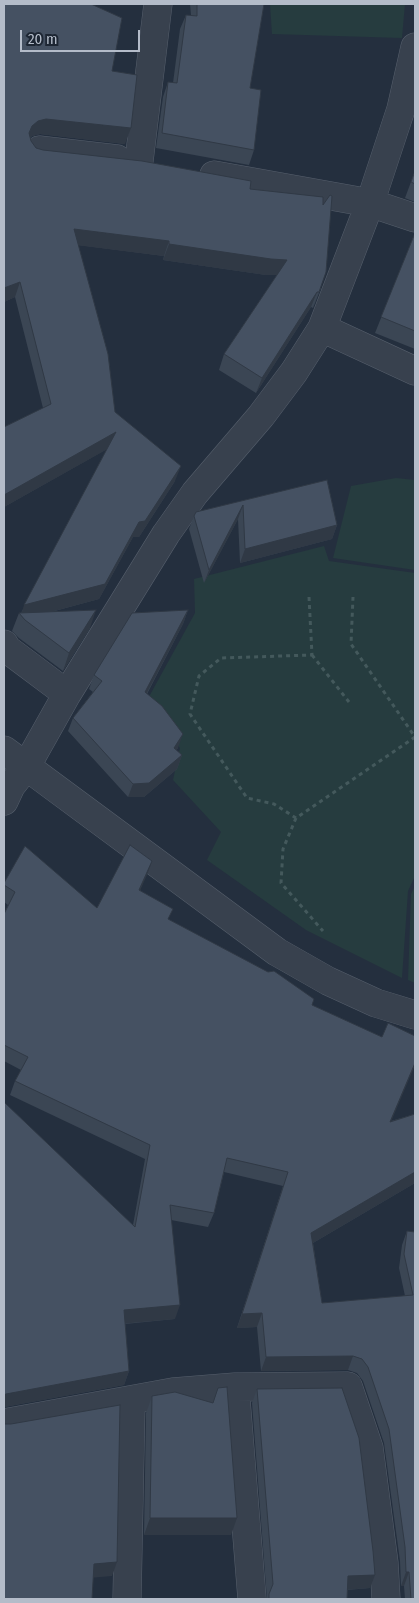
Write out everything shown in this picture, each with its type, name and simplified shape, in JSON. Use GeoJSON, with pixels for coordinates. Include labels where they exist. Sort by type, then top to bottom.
{"type":"FeatureCollection","features":[{"type":"Feature","properties":{"kind":"street"},"geometry":{"type":"LineString","coordinates":[[39,150],[149,163],[158,4]]}},
{"type":"Feature","properties":{"kind":"street"},"geometry":{"type":"LineString","coordinates":[[4,801],[11,786],[26,767],[67,694],[166,534],[195,493],[261,416],[294,372],[322,328],[370,203],[400,108],[415,48]]}},
{"type":"Feature","properties":{"kind":"street"},"geometry":{"type":"LineString","coordinates":[[187,170],[370,203],[415,218]]}},
{"type":"Feature","properties":{"kind":"street"},"geometry":{"type":"LineString","coordinates":[[322,328],[415,371]]}},
{"type":"Feature","properties":{"kind":"street"},"geometry":{"type":"LineString","coordinates":[[4,644],[7,649],[67,694]]}},
{"type":"Feature","properties":{"kind":"street"},"geometry":{"type":"LineString","coordinates":[[4,750],[277,952],[328,981],[368,1000],[415,1015]]}},
{"type":"Feature","properties":{"kind":"street"},"geometry":{"type":"LineString","coordinates":[[4,1423],[173,1392],[235,1387],[348,1386],[369,1448],[384,1563],[386,1599]]}},
{"type":"Feature","properties":{"kind":"street"},"geometry":{"type":"LineString","coordinates":[[235,1387],[252,1599]]}},
{"type":"Feature","properties":{"kind":"street"},"geometry":{"type":"LineString","coordinates":[[127,1599],[131,1400]]}},
{"type":"Feature","properties":{"kind":"path"},"geometry":{"type":"LineString","coordinates":[[309,597],[312,655],[349,702]]}},
{"type":"Feature","properties":{"kind":"path"},"geometry":{"type":"LineString","coordinates":[[323,931],[281,883],[283,849],[296,818],[415,737],[351,644],[353,597]]}},
{"type":"Feature","properties":{"kind":"path"},"geometry":{"type":"LineString","coordinates":[[296,818],[274,804],[247,798],[190,714],[199,676],[221,658],[312,655]]}},
{"type":"Feature","properties":{"kind":"green space"},"geometry":{"type":"Polygon","coordinates":[[[270,4],[405,4],[402,38],[272,34],[270,4]]]}},
{"type":"Feature","properties":{"kind":"green space"},"geometry":{"type":"Polygon","coordinates":[[[396,478],[415,480],[415,570],[333,558],[351,486],[396,478]]]}},
{"type":"Feature","properties":{"kind":"green space"},"geometry":{"type":"Polygon","coordinates":[[[324,546],[329,561],[415,573],[415,876],[408,891],[402,978],[306,930],[207,860],[221,832],[173,780],[180,748],[145,704],[195,613],[194,579],[324,546]]]}},
{"type":"Feature","properties":{"kind":"green space"},"geometry":{"type":"Polygon","coordinates":[[[415,886],[415,983],[408,980],[411,894],[415,886]]]}},
{"type":"Feature","properties":{"kind":"building"},"geometry":{"type":"Polygon","coordinates":[[[4,4],[91,4],[122,18],[112,71],[137,75],[131,128],[46,119],[38,121],[32,126],[29,133],[31,141],[36,148],[142,161],[251,181],[250,189],[323,197],[323,205],[330,195],[332,196],[326,272],[319,292],[317,292],[262,378],[224,354],[287,260],[169,244],[169,241],[74,229],[108,354],[115,412],[181,466],[145,521],[139,522],[105,584],[24,605],[116,432],[4,495],[4,427],[51,404],[20,282],[4,288],[4,4]]]}},
{"type":"Feature","properties":{"kind":"building"},"geometry":{"type":"Polygon","coordinates":[[[197,4],[264,4],[250,88],[261,90],[254,150],[162,133],[168,82],[177,83],[186,15],[197,16],[197,4]]]}},
{"type":"Feature","properties":{"kind":"building"},"geometry":{"type":"Polygon","coordinates":[[[415,171],[415,184],[411,182],[415,171]]]}},
{"type":"Feature","properties":{"kind":"building"},"geometry":{"type":"Polygon","coordinates":[[[415,233],[415,331],[381,317],[415,233]]]}},
{"type":"Feature","properties":{"kind":"building"},"geometry":{"type":"Polygon","coordinates":[[[327,480],[337,525],[245,549],[243,505],[209,570],[194,516],[196,512],[327,480]]]}},
{"type":"Feature","properties":{"kind":"building"},"geometry":{"type":"Polygon","coordinates":[[[96,610],[69,653],[25,620],[19,613],[96,610]]]}},
{"type":"Feature","properties":{"kind":"building"},"geometry":{"type":"Polygon","coordinates":[[[188,610],[145,692],[162,706],[183,734],[174,748],[182,755],[149,783],[133,784],[73,718],[102,681],[94,675],[132,613],[188,610]]]}},
{"type":"Feature","properties":{"kind":"building"},"geometry":{"type":"Polygon","coordinates":[[[130,845],[152,861],[139,890],[173,909],[168,919],[268,972],[274,971],[314,999],[312,1005],[382,1037],[388,1023],[415,1036],[415,1063],[390,1122],[415,1114],[415,1172],[311,1233],[322,1303],[413,1295],[404,1254],[407,1231],[415,1232],[415,1599],[411,1599],[409,1572],[406,1572],[405,1547],[389,1429],[368,1367],[362,1359],[353,1356],[266,1357],[262,1313],[242,1314],[288,1172],[227,1158],[214,1213],[170,1205],[180,1305],[124,1310],[129,1371],[4,1395],[4,1104],[135,1227],[150,1145],[15,1081],[28,1057],[4,1045],[4,914],[15,892],[4,885],[4,883],[25,846],[97,908],[130,845]]]}},
{"type":"Feature","properties":{"kind":"building"},"geometry":{"type":"Polygon","coordinates":[[[227,1387],[237,1518],[150,1518],[152,1396],[175,1392],[213,1403],[218,1388],[227,1387]]]}},
{"type":"Feature","properties":{"kind":"building"},"geometry":{"type":"Polygon","coordinates":[[[342,1388],[359,1438],[375,1575],[348,1576],[347,1599],[269,1599],[273,1584],[257,1389],[342,1388]]]}},
{"type":"Feature","properties":{"kind":"building"},"geometry":{"type":"Polygon","coordinates":[[[120,1405],[117,1562],[94,1564],[92,1599],[4,1599],[4,1424],[120,1405]]]}}]}
